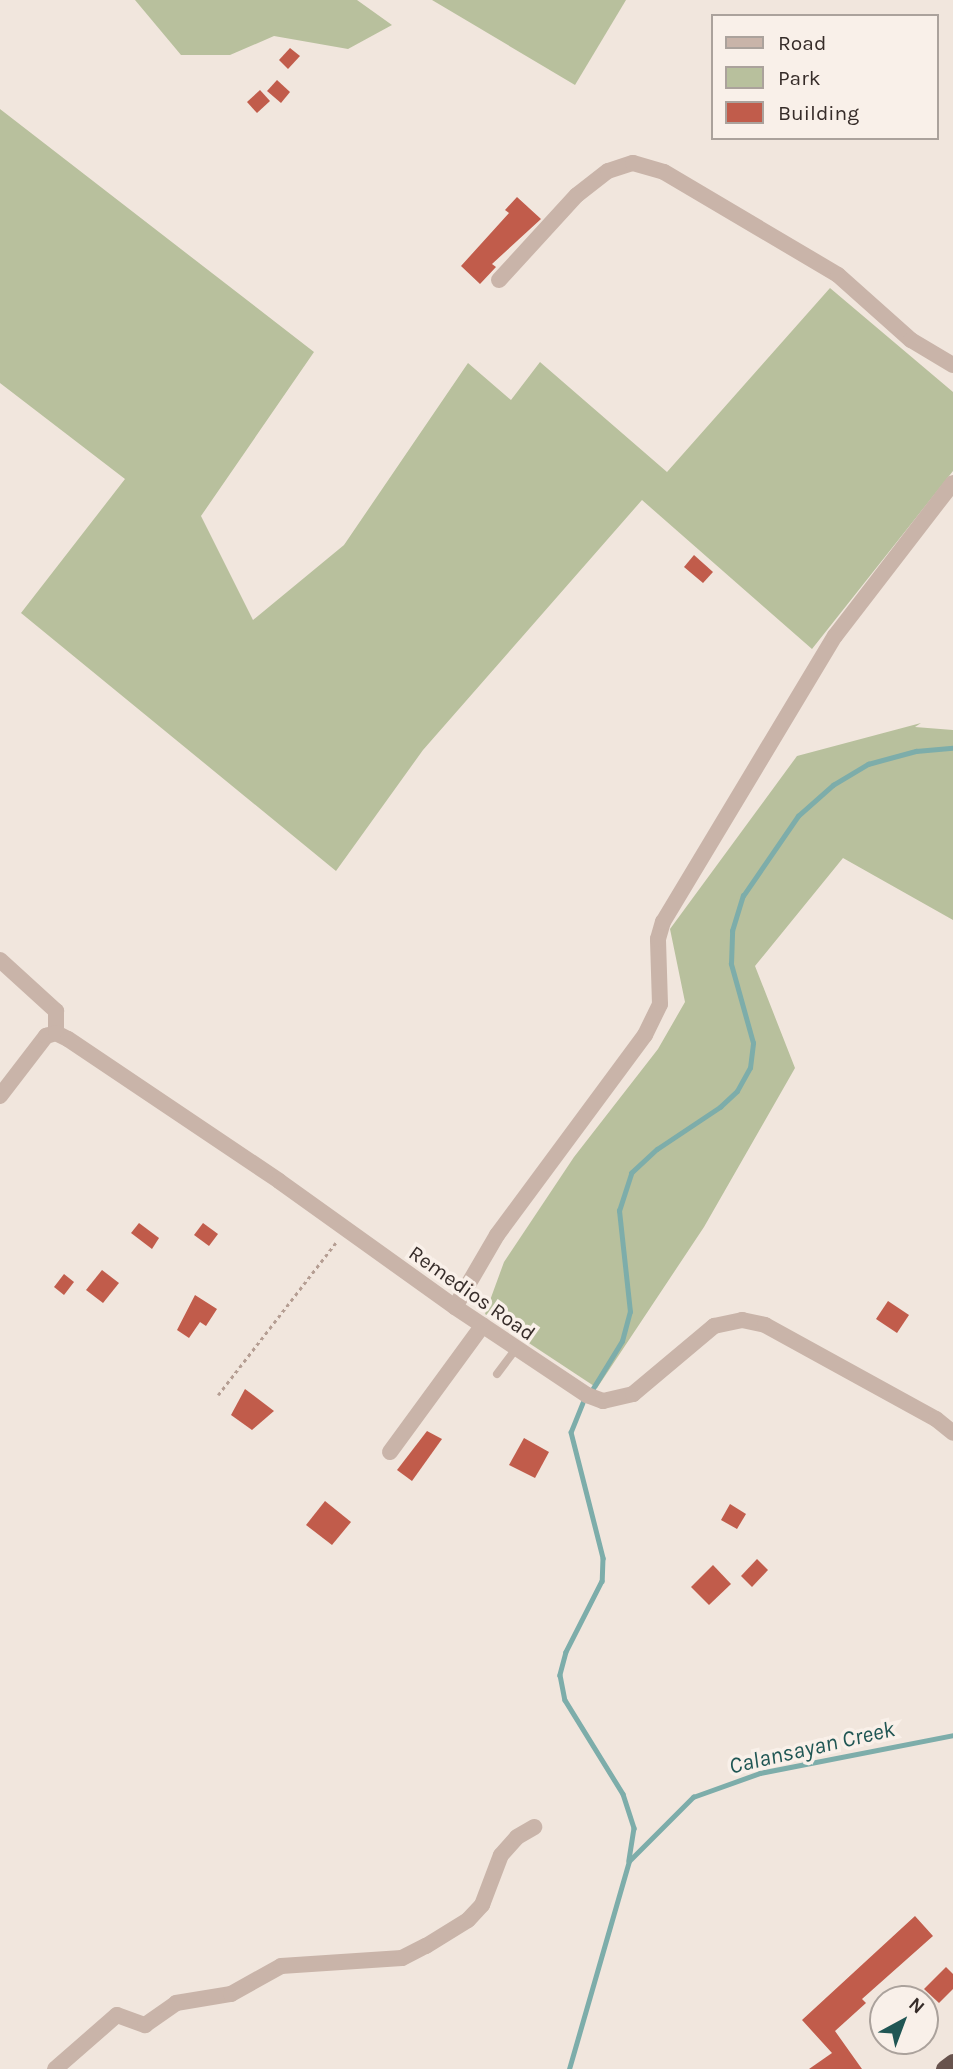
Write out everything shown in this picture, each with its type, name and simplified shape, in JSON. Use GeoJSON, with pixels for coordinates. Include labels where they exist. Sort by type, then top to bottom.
{"type":"FeatureCollection","features":[{"type":"Feature","properties":{"kind":"highway"},"geometry":{"type":"LineString","coordinates":[[945,2069],[953,2063]]}},
{"type":"Feature","properties":{"kind":"street"},"geometry":{"type":"LineString","coordinates":[[499,280],[577,195],[608,171],[632,163],[664,172],[838,275],[911,340],[953,365]]}},
{"type":"Feature","properties":{"kind":"street"},"geometry":{"type":"LineString","coordinates":[[454,1307],[497,1235],[645,1035],[660,1004],[658,939],[663,922],[835,636],[953,483]]}},
{"type":"Feature","properties":{"kind":"street"},"geometry":{"type":"LineString","coordinates":[[0,960],[56,1011],[56,1033],[38,1044],[0,1096]]}},
{"type":"Feature","properties":{"kind":"street","name":"Remedios Road"},"geometry":{"type":"LineString","coordinates":[[56,1033],[346,1230],[454,1307],[587,1395],[616,1401],[633,1394],[714,1326],[742,1320],[765,1325],[936,1419],[953,1433]]}},
{"type":"Feature","properties":{"kind":"street"},"geometry":{"type":"LineString","coordinates":[[390,1452],[483,1325]]}},
{"type":"Feature","properties":{"kind":"street"},"geometry":{"type":"LineString","coordinates":[[55,2069],[117,2015],[145,2025],[177,2003],[231,1994],[281,1966],[402,1958],[426,1946],[468,1920],[482,1905],[501,1855],[517,1837],[534,1827]]}},
{"type":"Feature","properties":{"kind":"lane"},"geometry":{"type":"LineString","coordinates":[[497,1374],[516,1349]]}},
{"type":"Feature","properties":{"kind":"path"},"geometry":{"type":"LineString","coordinates":[[218,1395],[346,1230]]}},
{"type":"Feature","properties":{"kind":"green space"},"geometry":{"type":"Polygon","coordinates":[[[135,0],[357,0],[392,25],[348,49],[274,36],[230,55],[181,55],[135,0]]]}},
{"type":"Feature","properties":{"kind":"green space"},"geometry":{"type":"Polygon","coordinates":[[[432,0],[626,0],[575,85],[432,0]]]}},
{"type":"Feature","properties":{"kind":"green space"},"geometry":{"type":"Polygon","coordinates":[[[0,109],[314,352],[201,516],[253,620],[344,545],[468,363],[511,400],[540,362],[667,472],[830,288],[953,392],[953,471],[812,649],[642,500],[423,750],[336,871],[21,613],[125,479],[0,383],[0,109]]]}},
{"type":"Feature","properties":{"kind":"green space"},"geometry":{"type":"Polygon","coordinates":[[[921,723],[915,727],[953,730],[953,920],[843,858],[755,966],[795,1068],[704,1227],[597,1388],[485,1314],[504,1262],[574,1157],[658,1049],[685,1002],[670,929],[797,756],[921,723]]]}},
{"type":"Feature","properties":{"kind":"building"},"geometry":{"type":"Polygon","coordinates":[[[290,48],[300,56],[288,69],[279,60],[290,48]]]}},
{"type":"Feature","properties":{"kind":"building"},"geometry":{"type":"Polygon","coordinates":[[[277,80],[290,92],[281,103],[267,91],[277,80]]]}},
{"type":"Feature","properties":{"kind":"building"},"geometry":{"type":"Polygon","coordinates":[[[260,90],[270,101],[257,113],[247,102],[260,90]]]}},
{"type":"Feature","properties":{"kind":"building"},"geometry":{"type":"Polygon","coordinates":[[[517,197],[541,219],[492,264],[496,267],[480,284],[461,266],[509,213],[505,210],[517,197]]]}},
{"type":"Feature","properties":{"kind":"building"},"geometry":{"type":"Polygon","coordinates":[[[694,555],[713,572],[703,583],[684,567],[694,555]]]}},
{"type":"Feature","properties":{"kind":"building"},"geometry":{"type":"Polygon","coordinates":[[[139,1223],[159,1238],[152,1249],[131,1233],[139,1223]]]}},
{"type":"Feature","properties":{"kind":"building"},"geometry":{"type":"Polygon","coordinates":[[[203,1223],[218,1234],[209,1246],[194,1235],[203,1223]]]}},
{"type":"Feature","properties":{"kind":"building"},"geometry":{"type":"Polygon","coordinates":[[[102,1270],[119,1283],[103,1303],[86,1290],[102,1270]]]}},
{"type":"Feature","properties":{"kind":"building"},"geometry":{"type":"Polygon","coordinates":[[[64,1274],[74,1282],[64,1295],[54,1287],[64,1274]]]}},
{"type":"Feature","properties":{"kind":"building"},"geometry":{"type":"Polygon","coordinates":[[[195,1295],[217,1309],[206,1326],[200,1322],[189,1338],[177,1330],[195,1295]]]}},
{"type":"Feature","properties":{"kind":"building"},"geometry":{"type":"Polygon","coordinates":[[[888,1301],[909,1315],[897,1333],[876,1319],[888,1301]]]}},
{"type":"Feature","properties":{"kind":"building"},"geometry":{"type":"Polygon","coordinates":[[[245,1389],[274,1411],[252,1430],[231,1415],[245,1389]]]}},
{"type":"Feature","properties":{"kind":"building"},"geometry":{"type":"Polygon","coordinates":[[[427,1431],[442,1439],[412,1481],[397,1470],[427,1431]]]}},
{"type":"Feature","properties":{"kind":"building"},"geometry":{"type":"Polygon","coordinates":[[[524,1438],[549,1452],[535,1478],[509,1465],[524,1438]]]}},
{"type":"Feature","properties":{"kind":"building"},"geometry":{"type":"Polygon","coordinates":[[[325,1501],[351,1522],[332,1545],[306,1525],[325,1501]]]}},
{"type":"Feature","properties":{"kind":"building"},"geometry":{"type":"Polygon","coordinates":[[[730,1504],[746,1514],[737,1529],[721,1520],[730,1504]]]}},
{"type":"Feature","properties":{"kind":"building"},"geometry":{"type":"Polygon","coordinates":[[[757,1559],[768,1570],[752,1587],[741,1576],[757,1559]]]}},
{"type":"Feature","properties":{"kind":"building"},"geometry":{"type":"Polygon","coordinates":[[[713,1565],[731,1584],[709,1605],[691,1587],[713,1565]]]}},
{"type":"Feature","properties":{"kind":"building"},"geometry":{"type":"Polygon","coordinates":[[[915,1916],[933,1936],[878,1985],[869,1985],[869,1993],[862,1999],[866,2003],[835,2031],[862,2069],[809,2069],[832,2053],[802,2020],[915,1916]]]}},
{"type":"Feature","properties":{"kind":"building"},"geometry":{"type":"Polygon","coordinates":[[[946,1967],[953,1974],[953,1989],[939,2003],[939,1985],[928,1985],[946,1967]]]}},
{"type":"Feature","properties":{"kind":"waterway"},"geometry":{"type":"LineString","coordinates":[[592,1390],[622,1341],[630,1312],[619,1211],[631,1173],[657,1149],[720,1107],[737,1091],[750,1068],[753,1043],[731,964],[732,931],[743,896],[798,816],[833,785],[868,764],[916,751],[953,748]]}},
{"type":"Feature","properties":{"kind":"waterway"},"geometry":{"type":"LineString","coordinates":[[583,1403],[571,1432],[603,1558],[602,1581],[566,1652],[560,1675],[565,1700],[623,1794],[634,1828],[629,1861]]}},
{"type":"Feature","properties":{"kind":"waterway","name":"Calansayan Creek"},"geometry":{"type":"LineString","coordinates":[[569,2069],[629,1861],[693,1797],[760,1773],[953,1735]]}}]}
